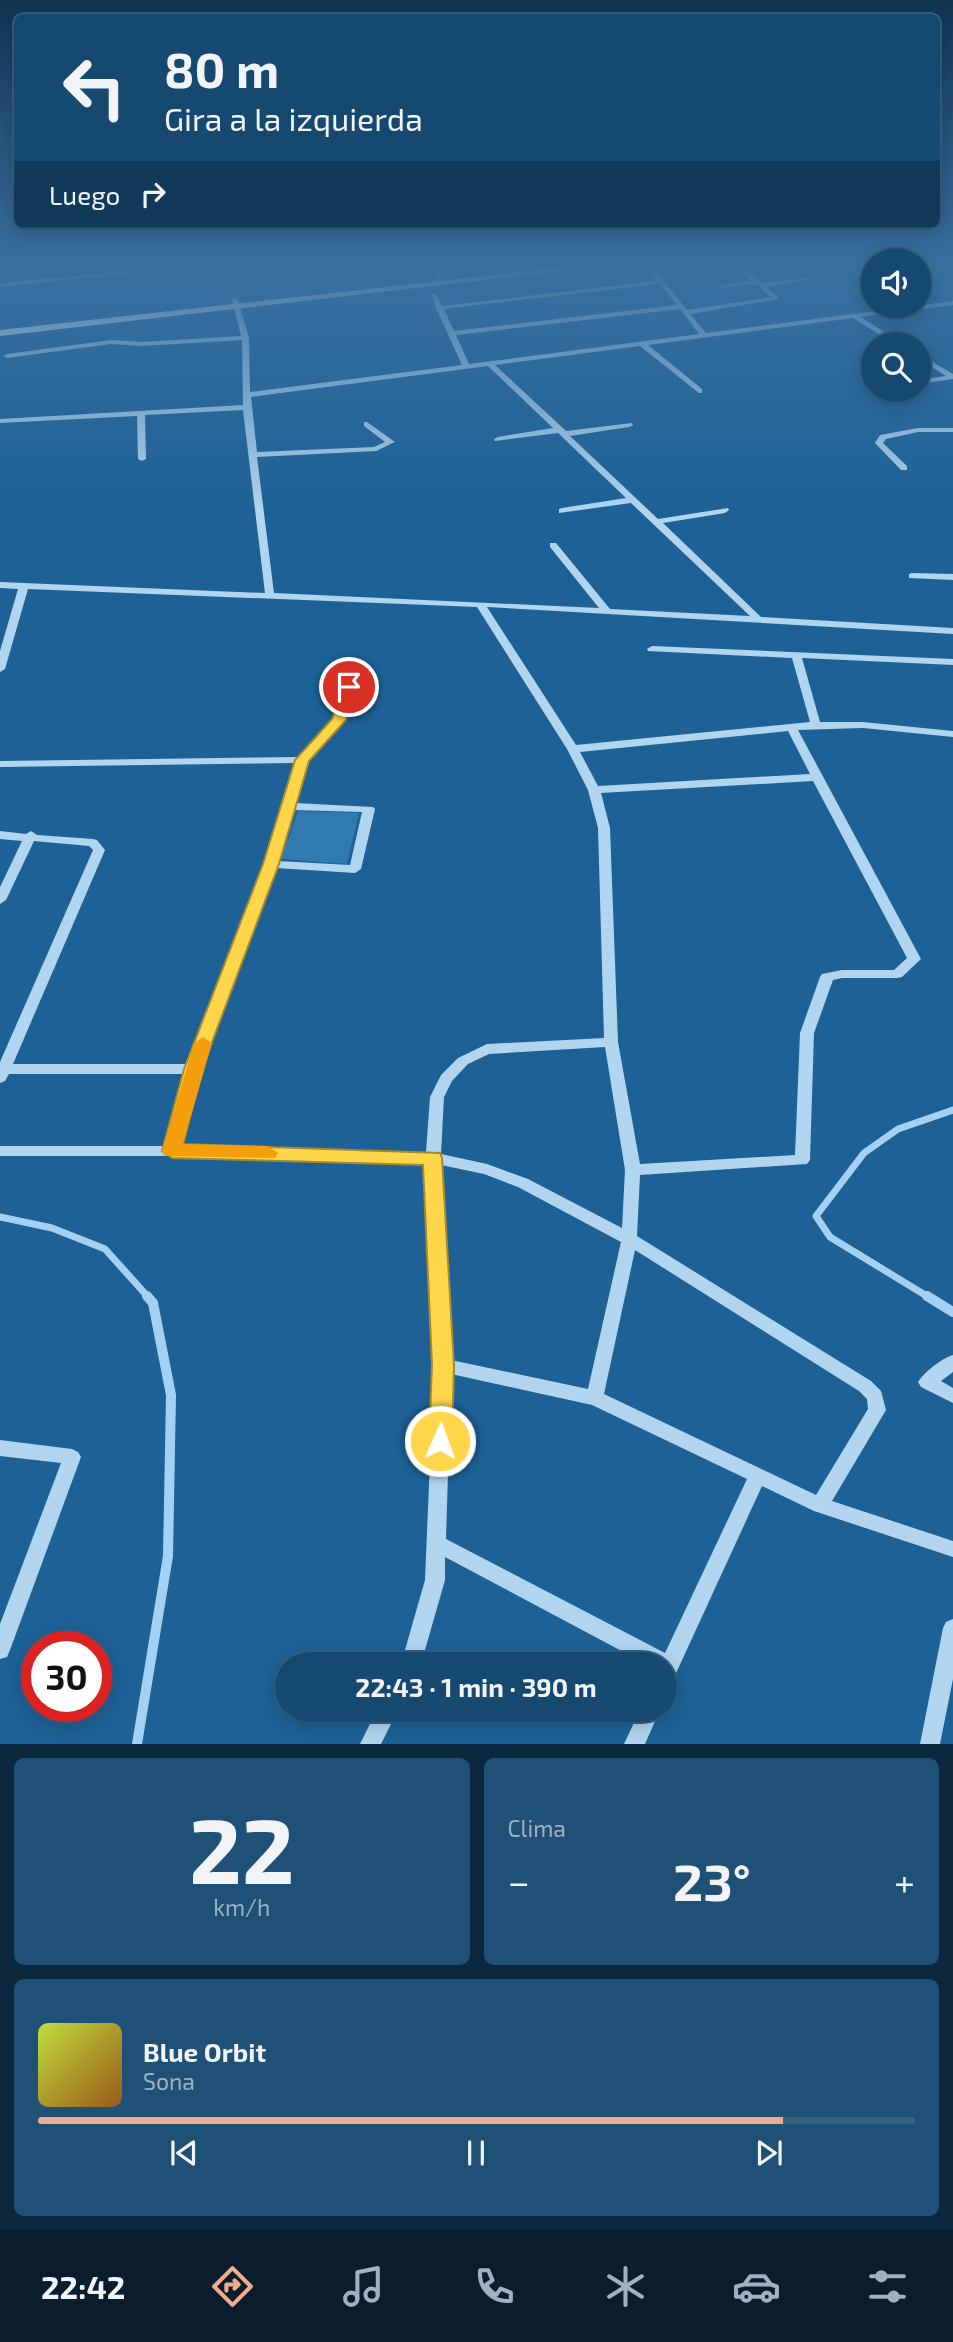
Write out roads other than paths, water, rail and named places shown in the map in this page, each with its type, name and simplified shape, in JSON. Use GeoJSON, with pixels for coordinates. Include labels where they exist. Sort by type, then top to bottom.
{"type":"FeatureCollection","features":[{"type":"Feature","properties":{"kind":"street"},"geometry":{"type":"LineString","coordinates":[[7,356],[56,349]]}},
{"type":"Feature","properties":{"kind":"street"},"geometry":{"type":"LineString","coordinates":[[245,349],[247,407],[270,596]]}},
{"type":"Feature","properties":{"kind":"street"},"geometry":{"type":"LineString","coordinates":[[459,349],[466,365]]}},
{"type":"Feature","properties":{"kind":"street"},"geometry":{"type":"LineString","coordinates":[[246,395],[590,349]]}},
{"type":"Feature","properties":{"kind":"street"},"geometry":{"type":"LineString","coordinates":[[649,349],[699,391]]}},
{"type":"Feature","properties":{"kind":"street"},"geometry":{"type":"LineString","coordinates":[[488,362],[757,618]]}},
{"type":"Feature","properties":{"kind":"street"},"geometry":{"type":"LineString","coordinates":[[931,363],[953,377]]}},
{"type":"Feature","properties":{"kind":"street"},"geometry":{"type":"LineString","coordinates":[[931,380],[953,377]]}},
{"type":"Feature","properties":{"kind":"street"},"geometry":{"type":"LineString","coordinates":[[0,421],[247,407]]}},
{"type":"Feature","properties":{"kind":"street"},"geometry":{"type":"LineString","coordinates":[[141,414],[142,459]]}},
{"type":"Feature","properties":{"kind":"street"},"geometry":{"type":"LineString","coordinates":[[253,455],[376,449],[391,442],[367,424]]}},
{"type":"Feature","properties":{"kind":"street"},"geometry":{"type":"LineString","coordinates":[[498,439],[629,425]]}},
{"type":"Feature","properties":{"kind":"street"},"geometry":{"type":"LineString","coordinates":[[904,468],[879,443],[883,437],[918,430],[953,429]]}},
{"type":"Feature","properties":{"kind":"street"},"geometry":{"type":"LineString","coordinates":[[562,511],[632,500]]}},
{"type":"Feature","properties":{"kind":"street"},"geometry":{"type":"LineString","coordinates":[[655,522],[725,510]]}},
{"type":"Feature","properties":{"kind":"street"},"geometry":{"type":"LineString","coordinates":[[553,545],[607,611]]}},
{"type":"Feature","properties":{"kind":"street"},"geometry":{"type":"LineString","coordinates":[[912,576],[953,577]]}},
{"type":"Feature","properties":{"kind":"street"},"geometry":{"type":"LineString","coordinates":[[0,584],[480,604],[953,631]]}},
{"type":"Feature","properties":{"kind":"street"},"geometry":{"type":"LineString","coordinates":[[0,669],[24,586]]}},
{"type":"Feature","properties":{"kind":"street"},"geometry":{"type":"LineString","coordinates":[[480,604],[573,750],[594,790],[604,828],[608,878],[611,1042],[633,1170],[629,1239],[595,1398]]}},
{"type":"Feature","properties":{"kind":"street"},"geometry":{"type":"LineString","coordinates":[[652,649],[953,662]]}},
{"type":"Feature","properties":{"kind":"street"},"geometry":{"type":"LineString","coordinates":[[796,655],[816,725]]}},
{"type":"Feature","properties":{"kind":"street"},"geometry":{"type":"LineString","coordinates":[[172,1151],[193,1069],[271,864],[291,806],[302,760],[339,720],[349,687]]}},
{"type":"Feature","properties":{"kind":"street"},"geometry":{"type":"LineString","coordinates":[[573,750],[816,725],[863,725],[953,734]]}},
{"type":"Feature","properties":{"kind":"street"},"geometry":{"type":"LineString","coordinates":[[633,1170],[802,1160],[807,1033],[827,977],[897,974],[914,959],[879,886],[816,777],[792,728]]}},
{"type":"Feature","properties":{"kind":"street"},"geometry":{"type":"LineString","coordinates":[[0,764],[302,760]]}},
{"type":"Feature","properties":{"kind":"street"},"geometry":{"type":"LineString","coordinates":[[594,790],[816,777]]}},
{"type":"Feature","properties":{"kind":"street"},"geometry":{"type":"LineString","coordinates":[[271,864],[355,869],[369,808],[291,806]]}},
{"type":"Feature","properties":{"kind":"street"},"geometry":{"type":"LineString","coordinates":[[0,835],[30,835],[93,843],[99,850],[2,1074],[193,1069]]}},
{"type":"Feature","properties":{"kind":"street"},"geometry":{"type":"LineString","coordinates":[[0,900],[30,835]]}},
{"type":"Feature","properties":{"kind":"street"},"geometry":{"type":"LineString","coordinates":[[414,1652],[435,1580],[443,1365],[433,1158],[437,1097],[446,1078],[463,1061],[487,1049],[611,1042]]}},
{"type":"Feature","properties":{"kind":"street"},"geometry":{"type":"LineString","coordinates":[[0,1151],[172,1151],[433,1158],[487,1169],[523,1183],[629,1239],[865,1386],[875,1396],[877,1410],[820,1505]]}},
{"type":"Feature","properties":{"kind":"street"},"geometry":{"type":"LineString","coordinates":[[953,1362],[927,1382],[953,1396]]}},
{"type":"Feature","properties":{"kind":"street"},"geometry":{"type":"LineString","coordinates":[[443,1365],[595,1398],[820,1505],[953,1549]]}},
{"type":"Feature","properties":{"kind":"street"},"geometry":{"type":"LineString","coordinates":[[0,1448],[72,1457],[0,1650]]}},
{"type":"Feature","properties":{"kind":"street"},"geometry":{"type":"LineString","coordinates":[[676,1652],[757,1477]]}},
{"type":"Feature","properties":{"kind":"street"},"geometry":{"type":"LineString","coordinates":[[436,1543],[633,1652]]}},
{"type":"Feature","properties":{"kind":"street"},"geometry":{"type":"LineString","coordinates":[[930,1744],[953,1628]]}},
{"type":"Feature","properties":{"kind":"street"},"geometry":{"type":"LineString","coordinates":[[370,1744],[382,1722]]}},
{"type":"Feature","properties":{"kind":"street"},"geometry":{"type":"LineString","coordinates":[[634,1744],[644,1722]]}},
{"type":"Feature","properties":{"kind":"waterway"},"geometry":{"type":"LineString","coordinates":[[930,1298],[830,1237],[816,1216],[864,1153],[898,1129],[953,1110]]}},
{"type":"Feature","properties":{"kind":"waterway"},"geometry":{"type":"LineString","coordinates":[[0,1217],[52,1228],[105,1249],[149,1298]]}},
{"type":"Feature","properties":{"kind":"waterway"},"geometry":{"type":"LineString","coordinates":[[137,1744],[168,1556],[171,1395],[153,1303],[147,1296]]}},
{"type":"Feature","properties":{"kind":"waterway"},"geometry":{"type":"LineString","coordinates":[[927,1296],[953,1312]]}}]}
